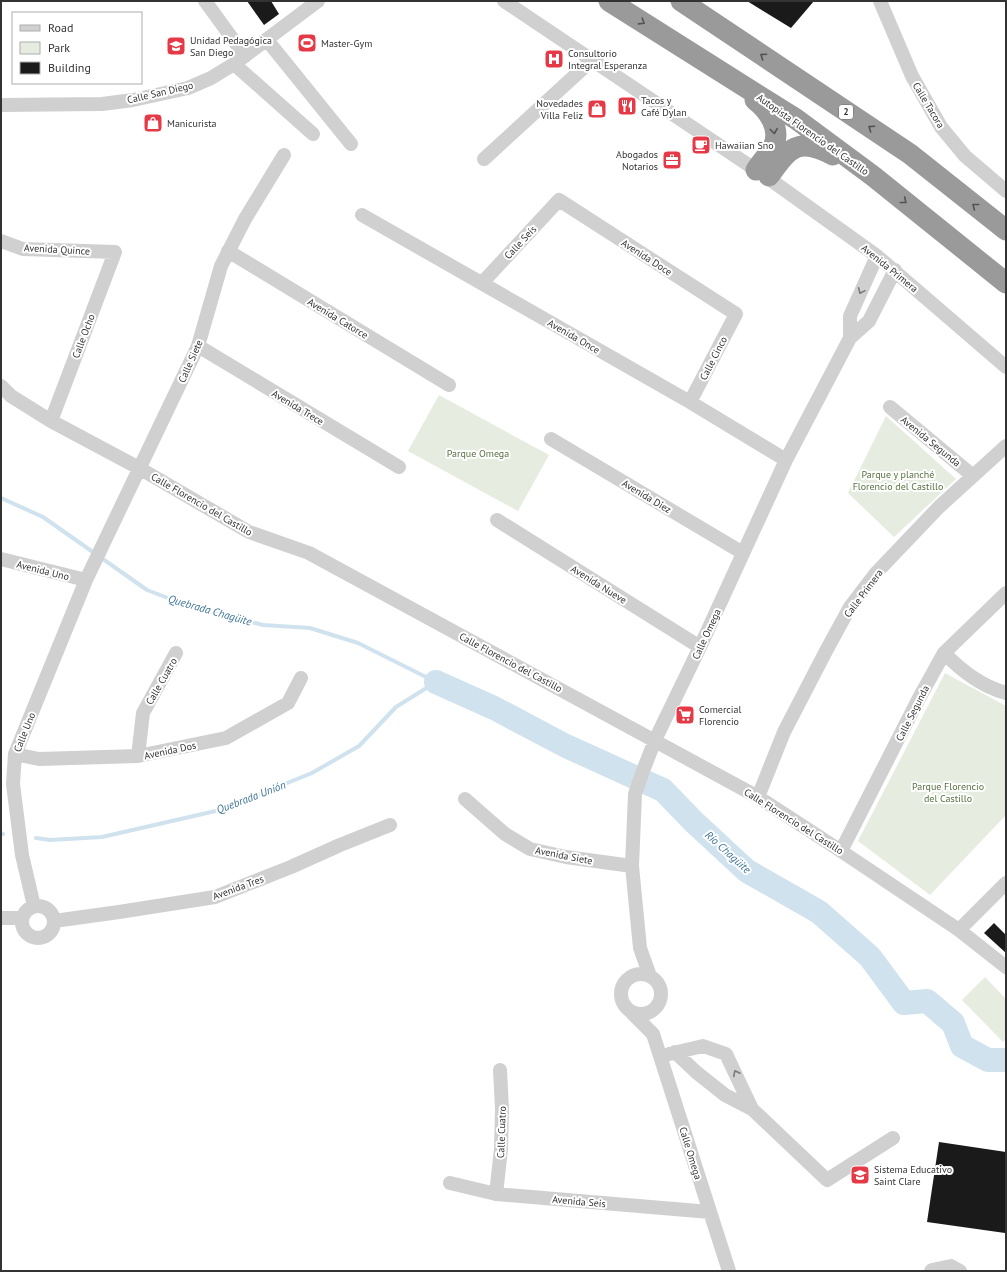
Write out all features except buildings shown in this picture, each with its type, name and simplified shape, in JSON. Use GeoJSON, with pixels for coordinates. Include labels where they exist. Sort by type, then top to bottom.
{"type":"FeatureCollection","features":[{"type":"Feature","properties":{"kind":"highway","name":"Autopista Florencio del Castillo"},"geometry":{"type":"LineString","coordinates":[[609,1],[796,119],[873,176],[1006,283]]}},
{"type":"Feature","properties":{"kind":"highway","name":"2"},"geometry":{"type":"LineString","coordinates":[[681,1],[910,154],[1006,230]]}},
{"type":"Feature","properties":{"kind":"highway"},"geometry":{"type":"LineString","coordinates":[[699,57],[718,75],[764,107],[769,115],[776,132],[773,147],[762,174]]}},
{"type":"Feature","properties":{"kind":"highway"},"geometry":{"type":"LineString","coordinates":[[762,174],[791,150],[799,146],[809,145],[820,148],[851,166],[873,176]]}},
{"type":"Feature","properties":{"kind":"street"},"geometry":{"type":"LineString","coordinates":[[205,1],[245,56]]}},
{"type":"Feature","properties":{"kind":"street","name":"Calle San Diego"},"geometry":{"type":"LineString","coordinates":[[1,105],[102,104],[133,100],[188,88],[211,78],[234,64],[318,1]]}},
{"type":"Feature","properties":{"kind":"street"},"geometry":{"type":"LineString","coordinates":[[504,1],[762,174]]}},
{"type":"Feature","properties":{"kind":"street","name":"Calle Tacora"},"geometry":{"type":"LineString","coordinates":[[880,1],[912,76],[941,127],[965,156],[1006,191]]}},
{"type":"Feature","properties":{"kind":"street"},"geometry":{"type":"LineString","coordinates":[[267,40],[351,144]]}},
{"type":"Feature","properties":{"kind":"street"},"geometry":{"type":"LineString","coordinates":[[484,159],[592,60]]}},
{"type":"Feature","properties":{"kind":"street"},"geometry":{"type":"LineString","coordinates":[[234,64],[313,134]]}},
{"type":"Feature","properties":{"kind":"street","name":"Calle Siete"},"geometry":{"type":"LineString","coordinates":[[92,567],[198,346],[221,266],[245,218],[284,155]]}},
{"type":"Feature","properties":{"kind":"street","name":"Avenida Primera"},"geometry":{"type":"LineString","coordinates":[[762,174],[895,270],[1006,367]]}},
{"type":"Feature","properties":{"kind":"street","name":"Calle Seís"},"geometry":{"type":"LineString","coordinates":[[482,283],[559,200]]}},
{"type":"Feature","properties":{"kind":"street","name":"Avenida Doce"},"geometry":{"type":"LineString","coordinates":[[559,200],[736,314]]}},
{"type":"Feature","properties":{"kind":"street","name":"Avenida Once"},"geometry":{"type":"LineString","coordinates":[[362,214],[690,402],[786,460]]}},
{"type":"Feature","properties":{"kind":"street","name":"Avenida Quince"},"geometry":{"type":"LineString","coordinates":[[1,241],[23,249],[115,252]]}},
{"type":"Feature","properties":{"kind":"street","name":"Avenida Catorce"},"geometry":{"type":"LineString","coordinates":[[228,251],[449,385]]}},
{"type":"Feature","properties":{"kind":"street","name":"Calle Ocho"},"geometry":{"type":"LineString","coordinates":[[51,421],[115,252]]}},
{"type":"Feature","properties":{"kind":"street","name":"Calle Omega"},"geometry":{"type":"LineString","coordinates":[[850,338],[850,316],[877,256]]}},
{"type":"Feature","properties":{"kind":"street","name":"Calle Omega"},"geometry":{"type":"LineString","coordinates":[[650,976],[640,948],[632,866],[635,794],[655,740],[744,553],[786,460],[850,338],[869,321],[895,270]]}},
{"type":"Feature","properties":{"kind":"street","name":"Calle Cinco"},"geometry":{"type":"LineString","coordinates":[[690,402],[736,314]]}},
{"type":"Feature","properties":{"kind":"street","name":"Avenida Trece"},"geometry":{"type":"LineString","coordinates":[[198,346],[399,467]]}},
{"type":"Feature","properties":{"kind":"street","name":"Calle Florencio del Castillo"},"geometry":{"type":"LineString","coordinates":[[1,386],[11,396],[51,421],[139,468],[249,532],[309,553],[758,797],[959,930],[1006,967]]}},
{"type":"Feature","properties":{"kind":"street","name":"Avenida Segunda"},"geometry":{"type":"LineString","coordinates":[[890,407],[973,476]]}},
{"type":"Feature","properties":{"kind":"street","name":"Avenida Diez"},"geometry":{"type":"LineString","coordinates":[[551,439],[744,553]]}},
{"type":"Feature","properties":{"kind":"street","name":"Calle Primera"},"geometry":{"type":"LineString","coordinates":[[758,797],[784,732],[850,607],[876,573],[940,507],[1006,446]]}},
{"type":"Feature","properties":{"kind":"street","name":"Avenida Nueve"},"geometry":{"type":"LineString","coordinates":[[497,520],[700,647]]}},
{"type":"Feature","properties":{"kind":"street","name":"Avenida Uno"},"geometry":{"type":"LineString","coordinates":[[2,563],[86,580]]}},
{"type":"Feature","properties":{"kind":"street","name":"Calle Uno"},"geometry":{"type":"LineString","coordinates":[[34,906],[22,855],[13,784],[15,754],[92,567]]}},
{"type":"Feature","properties":{"kind":"street","name":"Calle Segunda"},"geometry":{"type":"LineString","coordinates":[[841,851],[918,700],[944,653],[1006,593]]}},
{"type":"Feature","properties":{"kind":"street","name":"Calle Cuatro"},"geometry":{"type":"LineString","coordinates":[[138,756],[142,713],[176,653]]}},
{"type":"Feature","properties":{"kind":"street"},"geometry":{"type":"LineString","coordinates":[[944,653],[959,668],[985,685],[1006,693]]}},
{"type":"Feature","properties":{"kind":"street","name":"Avenida Dos"},"geometry":{"type":"LineString","coordinates":[[15,754],[39,759],[138,756],[226,738],[288,703],[301,678]]}},
{"type":"Feature","properties":{"kind":"street","name":"Avenida Siete"},"geometry":{"type":"LineString","coordinates":[[465,799],[505,834],[530,848],[566,857],[632,866]]}},
{"type":"Feature","properties":{"kind":"street","name":"Avenida Tres"},"geometry":{"type":"LineString","coordinates":[[54,921],[215,897],[390,825]]}},
{"type":"Feature","properties":{"kind":"street"},"geometry":{"type":"LineString","coordinates":[[959,930],[1006,882]]}},
{"type":"Feature","properties":{"kind":"street"},"geometry":{"type":"LineString","coordinates":[[39,905],[50,910],[53,915],[53,927],[46,936],[40,938],[33,938],[28,935],[21,925],[21,918],[24,913],[28,908],[34,906],[39,905]]}},
{"type":"Feature","properties":{"kind":"street"},"geometry":{"type":"LineString","coordinates":[[1,918],[21,918]]}},
{"type":"Feature","properties":{"kind":"street","name":"Calle Omega"},"geometry":{"type":"LineString","coordinates":[[629,978],[640,948]]}},
{"type":"Feature","properties":{"kind":"street"},"geometry":{"type":"LineString","coordinates":[[636,974],[650,976],[656,980],[660,987],[662,994],[660,1002],[656,1008],[645,1015],[632,1013],[626,1009],[622,1003],[621,989],[629,978],[636,974]]}},
{"type":"Feature","properties":{"kind":"street","name":"Calle Omega"},"geometry":{"type":"LineString","coordinates":[[653,1034],[656,1008]]}},
{"type":"Feature","properties":{"kind":"street","name":"Calle Omega"},"geometry":{"type":"LineString","coordinates":[[632,1013],[653,1034],[668,1054],[710,1212],[729,1271]]}},
{"type":"Feature","properties":{"kind":"street"},"geometry":{"type":"LineString","coordinates":[[668,1054],[703,1046],[726,1054],[752,1109]]}},
{"type":"Feature","properties":{"kind":"street"},"geometry":{"type":"LineString","coordinates":[[668,1054],[696,1072],[724,1095],[752,1109],[827,1180],[893,1138]]}},
{"type":"Feature","properties":{"kind":"street","name":"Calle Cuatro"},"geometry":{"type":"LineString","coordinates":[[496,1194],[501,1149],[502,1109],[500,1070]]}},
{"type":"Feature","properties":{"kind":"street","name":"Avenida Seis"},"geometry":{"type":"LineString","coordinates":[[450,1183],[496,1194],[710,1212]]}},
{"type":"Feature","properties":{"kind":"street"},"geometry":{"type":"LineString","coordinates":[[931,1271],[951,1266],[960,1271]]}},
{"type":"Feature","properties":{"kind":"green space","name":"Parque Omega"},"geometry":{"type":"Polygon","coordinates":[[[439,395],[549,455],[518,511],[408,451],[439,395]]]}},
{"type":"Feature","properties":{"kind":"green space","name":"Parque y planché Florencio del Castillo"},"geometry":{"type":"Polygon","coordinates":[[[886,416],[956,479],[894,537],[848,493],[886,416]]]}},
{"type":"Feature","properties":{"kind":"green space","name":"Parque Florencio del Castillo"},"geometry":{"type":"Polygon","coordinates":[[[945,673],[1006,706],[1006,815],[930,895],[858,841],[945,673]]]}},
{"type":"Feature","properties":{"kind":"green space"},"geometry":{"type":"Polygon","coordinates":[[[985,977],[1006,999],[1006,1039],[1003,1042],[962,1000],[985,977]]]}},
{"type":"Feature","properties":{"kind":"waterway","name":"Quebrada Chagüite"},"geometry":{"type":"LineString","coordinates":[[1,498],[43,517],[147,590],[189,606],[263,625],[310,628],[358,643],[436,682]]}},
{"type":"Feature","properties":{"kind":"waterway","name":"Quebrada Unión"},"geometry":{"type":"LineString","coordinates":[[36,838],[50,840],[102,837],[220,810],[312,773],[359,746],[396,707],[436,682]]}},
{"type":"Feature","properties":{"kind":"waterway","name":"Río Chagüite"},"geometry":{"type":"LineString","coordinates":[[436,682],[494,708],[566,746],[663,790],[694,822],[747,871],[819,912],[870,957],[904,1003],[927,1001],[953,1023],[962,1046],[988,1060],[1006,1060]]}},
{"type":"Feature","properties":{"kind":"place","name":"Master-Gym"},"geometry":{"type":"Point","coordinates":[307,43]}},
{"type":"Feature","properties":{"kind":"place","name":"Unidad Pedagógica San Diego"},"geometry":{"type":"Point","coordinates":[176,46]}},
{"type":"Feature","properties":{"kind":"place","name":"Consultorio Integral Esperanza"},"geometry":{"type":"Point","coordinates":[554,59]}},
{"type":"Feature","properties":{"kind":"place","name":"Tacos y Café Dylan"},"geometry":{"type":"Point","coordinates":[627,106]}},
{"type":"Feature","properties":{"kind":"place","name":"Novedades Villa Feliz"},"geometry":{"type":"Point","coordinates":[597,109]}},
{"type":"Feature","properties":{"kind":"place","name":"Manicurista"},"geometry":{"type":"Point","coordinates":[153,123]}},
{"type":"Feature","properties":{"kind":"place","name":"Hawaiian Sno"},"geometry":{"type":"Point","coordinates":[701,145]}},
{"type":"Feature","properties":{"kind":"place","name":"Abogados Notarios"},"geometry":{"type":"Point","coordinates":[672,160]}},
{"type":"Feature","properties":{"kind":"place","name":"Comercial Florencio"},"geometry":{"type":"Point","coordinates":[685,715]}},
{"type":"Feature","properties":{"kind":"place","name":"Sistema Educativo Saint Clare"},"geometry":{"type":"Point","coordinates":[860,1175]}}]}
